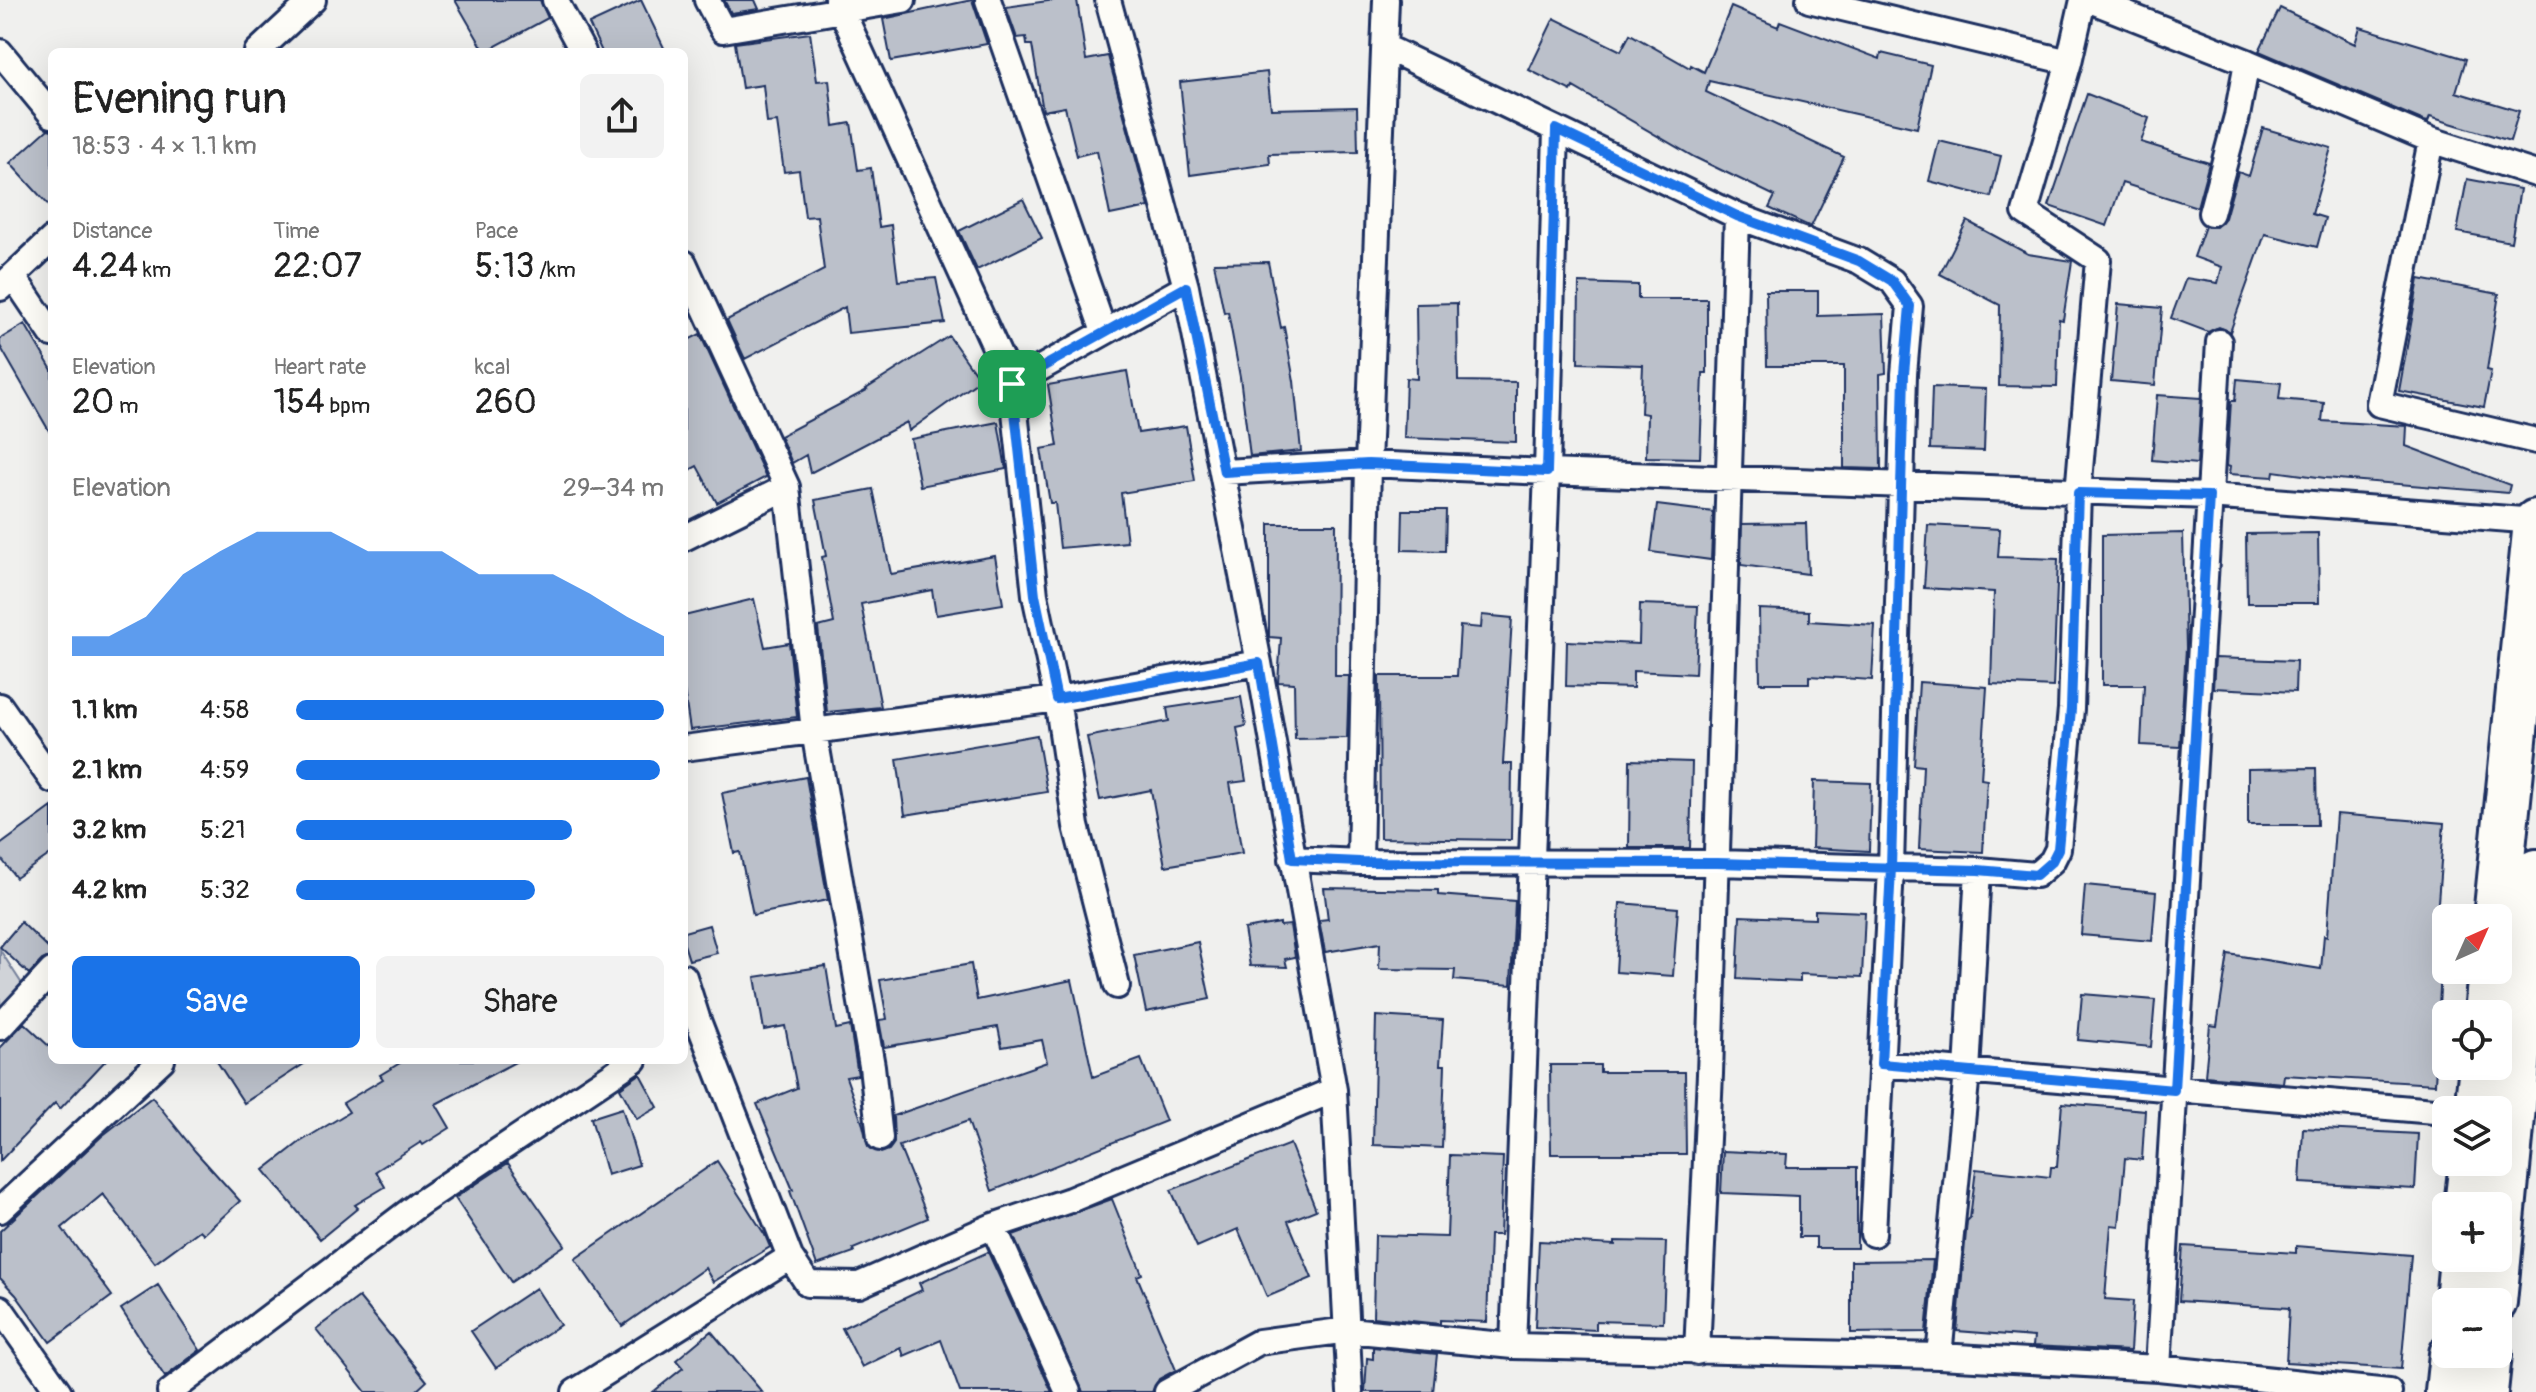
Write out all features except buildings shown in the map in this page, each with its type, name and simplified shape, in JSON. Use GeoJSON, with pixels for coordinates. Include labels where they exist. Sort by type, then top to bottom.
{"type":"FeatureCollection","features":[{"type":"Feature","properties":{"kind":"highway"},"geometry":{"type":"LineString","coordinates":[[2498,904],[2527,713],[2536,521]]}},
{"type":"Feature","properties":{"kind":"highway"},"geometry":{"type":"LineString","coordinates":[[2495,1288],[2536,872]]}},
{"type":"Feature","properties":{"kind":"highway"},"geometry":{"type":"LineString","coordinates":[[2448,1392],[2451,1368]]}},
{"type":"Feature","properties":{"kind":"highway"},"geometry":{"type":"LineString","coordinates":[[2485,1392],[2488,1368]]}},
{"type":"Feature","properties":{"kind":"street"},"geometry":{"type":"LineString","coordinates":[[555,0],[581,48]]}},
{"type":"Feature","properties":{"kind":"street"},"geometry":{"type":"LineString","coordinates":[[707,0],[723,30],[840,6],[903,0]]}},
{"type":"Feature","properties":{"kind":"street"},"geometry":{"type":"LineString","coordinates":[[988,0],[1104,332]]}},
{"type":"Feature","properties":{"kind":"street"},"geometry":{"type":"LineString","coordinates":[[1108,0],[1186,287],[1224,472],[1334,1090],[1350,1392]]}},
{"type":"Feature","properties":{"kind":"street"},"geometry":{"type":"LineString","coordinates":[[1360,862],[1368,464],[1386,0]]}},
{"type":"Feature","properties":{"kind":"street"},"geometry":{"type":"LineString","coordinates":[[1809,0],[2069,62]]}},
{"type":"Feature","properties":{"kind":"street"},"geometry":{"type":"LineString","coordinates":[[1292,859],[1717,863],[1978,870],[2036,875],[2052,861],[2058,849],[2071,709],[2078,493],[2098,260],[2025,212],[2069,62],[2083,0]]}},
{"type":"Feature","properties":{"kind":"street"},"geometry":{"type":"LineString","coordinates":[[2090,0],[2431,140],[2536,174]]}},
{"type":"Feature","properties":{"kind":"street"},"geometry":{"type":"LineString","coordinates":[[261,48],[301,4]]}},
{"type":"Feature","properties":{"kind":"street"},"geometry":{"type":"LineString","coordinates":[[840,6],[1012,384],[1035,595],[1057,699],[1076,826],[1117,986]]}},
{"type":"Feature","properties":{"kind":"street"},"geometry":{"type":"LineString","coordinates":[[1385,47],[1737,216],[1859,261],[1892,281],[1910,306],[1904,374],[1891,868],[1873,1234]]}},
{"type":"Feature","properties":{"kind":"street"},"geometry":{"type":"LineString","coordinates":[[0,52],[48,110]]}},
{"type":"Feature","properties":{"kind":"street"},"geometry":{"type":"LineString","coordinates":[[2211,213],[2237,116],[2247,62]]}},
{"type":"Feature","properties":{"kind":"street"},"geometry":{"type":"LineString","coordinates":[[1513,1346],[1547,472],[1556,129]]}},
{"type":"Feature","properties":{"kind":"street"},"geometry":{"type":"LineString","coordinates":[[2431,140],[2379,404],[2536,441]]}},
{"type":"Feature","properties":{"kind":"street"},"geometry":{"type":"LineString","coordinates":[[1697,1352],[1717,863],[1737,216]]}},
{"type":"Feature","properties":{"kind":"street"},"geometry":{"type":"LineString","coordinates":[[48,243],[7,282],[48,329]]}},
{"type":"Feature","properties":{"kind":"street"},"geometry":{"type":"LineString","coordinates":[[1012,384],[1186,287]]}},
{"type":"Feature","properties":{"kind":"street"},"geometry":{"type":"LineString","coordinates":[[689,288],[787,487],[814,731],[872,1066],[880,1138]]}},
{"type":"Feature","properties":{"kind":"street"},"geometry":{"type":"LineString","coordinates":[[2158,1368],[2219,342]]}},
{"type":"Feature","properties":{"kind":"street"},"geometry":{"type":"LineString","coordinates":[[1224,472],[1368,464],[2209,496],[2536,521]]}},
{"type":"Feature","properties":{"kind":"street"},"geometry":{"type":"LineString","coordinates":[[688,536],[787,487]]}},
{"type":"Feature","properties":{"kind":"street"},"geometry":{"type":"LineString","coordinates":[[688,747],[1057,699],[1259,663]]}},
{"type":"Feature","properties":{"kind":"street"},"geometry":{"type":"LineString","coordinates":[[0,706],[48,774]]}},
{"type":"Feature","properties":{"kind":"street"},"geometry":{"type":"LineString","coordinates":[[1939,1356],[1967,1072],[1978,870]]}},
{"type":"Feature","properties":{"kind":"street"},"geometry":{"type":"LineString","coordinates":[[0,1027],[48,975]]}},
{"type":"Feature","properties":{"kind":"street"},"geometry":{"type":"LineString","coordinates":[[690,1022],[790,1257],[808,1284],[859,1285],[993,1226],[1070,1200],[1334,1090]]}},
{"type":"Feature","properties":{"kind":"street"},"geometry":{"type":"LineString","coordinates":[[0,1210],[158,1064]]}},
{"type":"Feature","properties":{"kind":"street"},"geometry":{"type":"LineString","coordinates":[[170,1392],[420,1203],[628,1064]]}},
{"type":"Feature","properties":{"kind":"street"},"geometry":{"type":"LineString","coordinates":[[1881,1064],[2432,1111]]}},
{"type":"Feature","properties":{"kind":"street"},"geometry":{"type":"LineString","coordinates":[[993,1226],[1068,1392]]}},
{"type":"Feature","properties":{"kind":"street"},"geometry":{"type":"LineString","coordinates":[[575,1392],[790,1257]]}},
{"type":"Feature","properties":{"kind":"street"},"geometry":{"type":"LineString","coordinates":[[0,1308],[59,1392]]}},
{"type":"Feature","properties":{"kind":"street"},"geometry":{"type":"LineString","coordinates":[[1167,1392],[1259,1342],[1348,1330],[1513,1346],[1939,1356],[2158,1368],[2389,1392]]}},
{"type":"Feature","properties":{"kind":"shaded area"},"geometry":{"type":"Polygon","coordinates":[[[0,950],[22,984],[0,1007],[0,950]]]}},
{"type":"Feature","properties":{"kind":"route"},"geometry":{"type":"LineString","coordinates":[[1012,384],[1035,595],[1057,699],[1259,663],[1292,859],[1717,863],[1891,868],[1978,870],[2036,875],[2052,861],[2058,849],[2071,709],[2078,493],[2209,496],[2174,1090],[1881,1064],[1891,868],[1904,374],[1910,306],[1892,281],[1859,261],[1737,216],[1556,129],[1547,472],[1368,464],[1224,472],[1186,287],[1012,384]]}}]}
